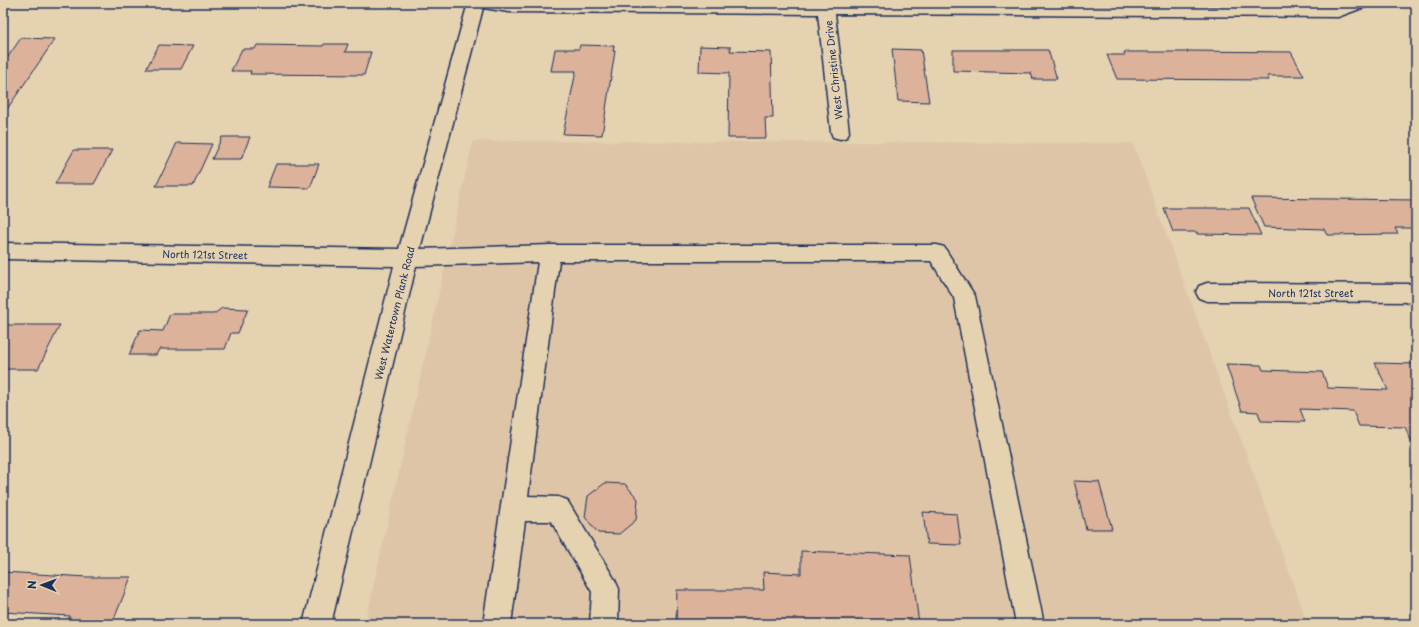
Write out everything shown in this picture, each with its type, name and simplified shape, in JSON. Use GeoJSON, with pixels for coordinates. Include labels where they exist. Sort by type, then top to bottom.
{"type":"FeatureCollection","features":[{"type":"Feature","properties":{"kind":"street","name":"West Watertown Plank Road"},"geometry":{"type":"LineString","coordinates":[[317,624],[407,258],[476,3]]}},
{"type":"Feature","properties":{"kind":"street"},"geometry":{"type":"LineString","coordinates":[[484,3],[509,7],[1338,12],[1360,3]]}},
{"type":"Feature","properties":{"kind":"street","name":"West Christine Drive"},"geometry":{"type":"LineString","coordinates":[[826,9],[840,132]]}},
{"type":"Feature","properties":{"kind":"street","name":"North 121st Street"},"geometry":{"type":"LineString","coordinates":[[3,251],[407,258],[550,253],[937,253],[964,296],[1030,624]]}},
{"type":"Feature","properties":{"kind":"street"},"geometry":{"type":"LineString","coordinates":[[497,624],[550,253]]}},
{"type":"Feature","properties":{"kind":"street","name":"North 121st Street"},"geometry":{"type":"LineString","coordinates":[[1207,292],[1416,292]]}},
{"type":"Feature","properties":{"kind":"street"},"geometry":{"type":"LineString","coordinates":[[513,508],[558,509],[606,590],[604,624]]}},
{"type":"Feature","properties":{"kind":"shaded area"},"geometry":{"type":"Polygon","coordinates":[[[473,141],[1133,143],[1308,624],[365,624],[473,141]]]}},
{"type":"Feature","properties":{"kind":"building"},"geometry":{"type":"Polygon","coordinates":[[[21,38],[55,39],[3,115],[3,64],[21,38]]]}},
{"type":"Feature","properties":{"kind":"building"},"geometry":{"type":"Polygon","coordinates":[[[324,44],[348,44],[345,52],[371,52],[364,75],[250,74],[251,71],[231,71],[242,49],[255,49],[257,45],[323,46],[324,44]]]}},
{"type":"Feature","properties":{"kind":"building"},"geometry":{"type":"Polygon","coordinates":[[[159,45],[193,46],[181,69],[146,69],[159,45]]]}},
{"type":"Feature","properties":{"kind":"building"},"geometry":{"type":"Polygon","coordinates":[[[580,45],[614,46],[613,51],[615,51],[602,135],[563,134],[576,71],[551,71],[555,49],[579,49],[580,45]]]}},
{"type":"Feature","properties":{"kind":"building"},"geometry":{"type":"Polygon","coordinates":[[[700,46],[731,47],[730,51],[771,52],[773,118],[765,118],[766,138],[728,138],[729,73],[699,72],[700,46]]]}},
{"type":"Feature","properties":{"kind":"building"},"geometry":{"type":"Polygon","coordinates":[[[892,49],[921,50],[929,102],[898,101],[892,49]]]}},
{"type":"Feature","properties":{"kind":"building"},"geometry":{"type":"Polygon","coordinates":[[[953,50],[1048,50],[1057,79],[1033,79],[1031,73],[953,71],[953,50]]]}},
{"type":"Feature","properties":{"kind":"building"},"geometry":{"type":"Polygon","coordinates":[[[1187,51],[1291,52],[1304,76],[1267,76],[1269,80],[1117,79],[1107,55],[1125,55],[1124,52],[1188,52],[1187,51]]]}},
{"type":"Feature","properties":{"kind":"building"},"geometry":{"type":"Polygon","coordinates":[[[222,137],[250,137],[241,159],[212,159],[222,137]]]}},
{"type":"Feature","properties":{"kind":"building"},"geometry":{"type":"Polygon","coordinates":[[[177,143],[212,144],[193,186],[156,186],[177,143]]]}},
{"type":"Feature","properties":{"kind":"building"},"geometry":{"type":"Polygon","coordinates":[[[74,150],[112,150],[94,184],[55,184],[74,150]]]}},
{"type":"Feature","properties":{"kind":"building"},"geometry":{"type":"Polygon","coordinates":[[[276,164],[319,164],[310,188],[267,187],[276,164]]]}},
{"type":"Feature","properties":{"kind":"building"},"geometry":{"type":"Polygon","coordinates":[[[1251,198],[1416,200],[1416,228],[1395,228],[1398,234],[1327,235],[1324,229],[1264,227],[1251,198]]]}},
{"type":"Feature","properties":{"kind":"building"},"geometry":{"type":"Polygon","coordinates":[[[1164,208],[1249,208],[1261,235],[1173,232],[1164,208]]]}},
{"type":"Feature","properties":{"kind":"building"},"geometry":{"type":"Polygon","coordinates":[[[222,308],[248,309],[238,333],[231,333],[225,349],[159,349],[156,355],[129,355],[140,330],[163,331],[170,314],[214,314],[222,308]]]}},
{"type":"Feature","properties":{"kind":"building"},"geometry":{"type":"Polygon","coordinates":[[[3,325],[60,325],[38,369],[3,369],[3,325]]]}},
{"type":"Feature","properties":{"kind":"building"},"geometry":{"type":"Polygon","coordinates":[[[1375,363],[1416,364],[1416,451],[1405,427],[1359,426],[1353,411],[1300,409],[1305,422],[1261,421],[1258,412],[1242,411],[1226,364],[1261,365],[1263,370],[1322,372],[1328,388],[1388,390],[1375,363]]]}},
{"type":"Feature","properties":{"kind":"building"},"geometry":{"type":"Polygon","coordinates":[[[1074,481],[1099,482],[1112,529],[1086,529],[1074,481]]]}},
{"type":"Feature","properties":{"kind":"building"},"geometry":{"type":"Polygon","coordinates":[[[605,483],[625,484],[638,499],[636,520],[619,534],[598,533],[585,517],[588,496],[605,483]]]}},
{"type":"Feature","properties":{"kind":"building"},"geometry":{"type":"Polygon","coordinates":[[[923,512],[957,514],[961,545],[927,544],[923,512]]]}},
{"type":"Feature","properties":{"kind":"building"},"geometry":{"type":"Polygon","coordinates":[[[801,551],[910,555],[919,624],[676,624],[677,590],[764,590],[763,572],[801,574],[801,551]]]}},
{"type":"Feature","properties":{"kind":"building"},"geometry":{"type":"Polygon","coordinates":[[[3,572],[87,577],[131,577],[112,624],[66,624],[70,616],[3,612],[3,572]]]}}]}
